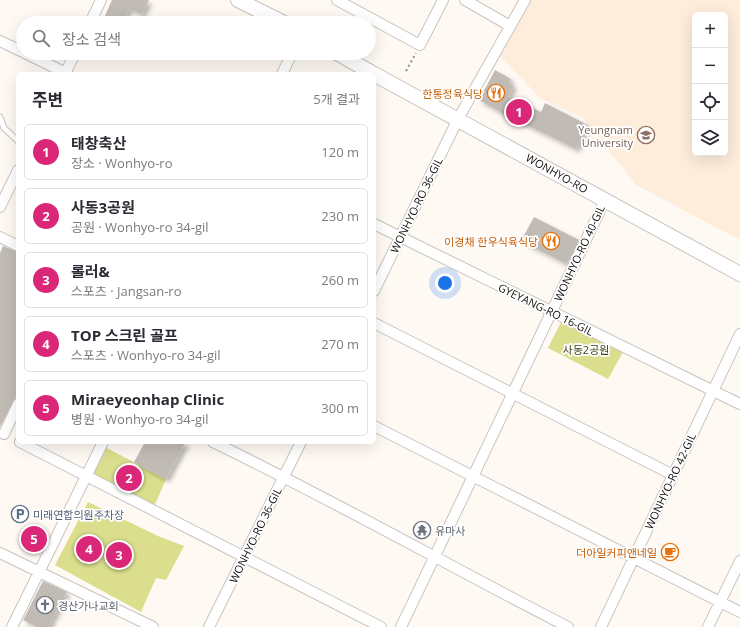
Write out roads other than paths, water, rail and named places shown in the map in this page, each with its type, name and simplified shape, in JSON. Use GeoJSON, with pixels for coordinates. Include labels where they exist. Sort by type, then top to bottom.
{"type":"FeatureCollection","features":[{"type":"Feature","properties":{"kind":"main road"},"geometry":{"type":"LineString","coordinates":[[238,0],[270,16]]}},
{"type":"Feature","properties":{"kind":"main road","name":"WONHYO-RO"},"geometry":{"type":"LineString","coordinates":[[349,60],[370,72]]}},
{"type":"Feature","properties":{"kind":"main road","name":"WONHYO-RO"},"geometry":{"type":"LineString","coordinates":[[376,75],[740,274]]}},
{"type":"Feature","properties":{"kind":"street"},"geometry":{"type":"LineString","coordinates":[[93,16],[101,0]]}},
{"type":"Feature","properties":{"kind":"street"},"geometry":{"type":"LineString","coordinates":[[337,0],[367,16]]}},
{"type":"Feature","properties":{"kind":"street"},"geometry":{"type":"LineString","coordinates":[[376,21],[420,45],[443,0]]}},
{"type":"Feature","properties":{"kind":"street"},"geometry":{"type":"LineString","coordinates":[[465,0],[510,26]]}},
{"type":"Feature","properties":{"kind":"street","name":"WONHYO-RO 36-GIL"},"geometry":{"type":"LineString","coordinates":[[376,287],[458,119],[525,0]]}},
{"type":"Feature","properties":{"kind":"street"},"geometry":{"type":"LineString","coordinates":[[0,41],[16,48]]}},
{"type":"Feature","properties":{"kind":"street"},"geometry":{"type":"LineString","coordinates":[[39,60],[62,72]]}},
{"type":"Feature","properties":{"kind":"street"},"geometry":{"type":"LineString","coordinates":[[67,72],[72,60]]}},
{"type":"Feature","properties":{"kind":"street"},"geometry":{"type":"LineString","coordinates":[[283,72],[289,60]]}},
{"type":"Feature","properties":{"kind":"street"},"geometry":{"type":"LineString","coordinates":[[0,208],[16,174]]}},
{"type":"Feature","properties":{"kind":"street","name":"WONHYO-RO 40-GIL"},"geometry":{"type":"LineString","coordinates":[[401,627],[605,200]]}},
{"type":"Feature","properties":{"kind":"street","name":"GYEYANG-RO 16-GIL"},"geometry":{"type":"LineString","coordinates":[[376,225],[740,404]]}},
{"type":"Feature","properties":{"kind":"street"},"geometry":{"type":"LineString","coordinates":[[0,237],[16,245]]}},
{"type":"Feature","properties":{"kind":"street"},"geometry":{"type":"LineString","coordinates":[[376,324],[673,475]]}},
{"type":"Feature","properties":{"kind":"street","name":"WONHYO-RO 42-GIL"},"geometry":{"type":"LineString","coordinates":[[601,627],[740,334]]}},
{"type":"Feature","properties":{"kind":"street"},"geometry":{"type":"LineString","coordinates":[[16,408],[2,433],[16,440]]}},
{"type":"Feature","properties":{"kind":"street"},"geometry":{"type":"LineString","coordinates":[[376,427],[740,612]]}},
{"type":"Feature","properties":{"kind":"street"},"geometry":{"type":"LineString","coordinates":[[23,444],[381,627]]}},
{"type":"Feature","properties":{"kind":"street"},"geometry":{"type":"LineString","coordinates":[[12,627],[102,444]]}},
{"type":"Feature","properties":{"kind":"street"},"geometry":{"type":"LineString","coordinates":[[217,444],[284,477],[434,558],[568,627]]}},
{"type":"Feature","properties":{"kind":"street","name":"WONHYO-RO 36-GIL"},"geometry":{"type":"LineString","coordinates":[[208,627],[245,557],[300,444]]}},
{"type":"Feature","properties":{"kind":"street"},"geometry":{"type":"LineString","coordinates":[[0,553],[153,627]]}},
{"type":"Feature","properties":{"kind":"street"},"geometry":{"type":"LineString","coordinates":[[708,627],[740,561]]}},
{"type":"Feature","properties":{"kind":"lane"},"geometry":{"type":"LineString","coordinates":[[0,117],[4,128],[16,139]]}},
{"type":"Feature","properties":{"kind":"place","name":"한통정육식당"},"geometry":{"type":"Point","coordinates":[496,93]}},
{"type":"Feature","properties":{"kind":"place","name":"태창축산"},"geometry":{"type":"Point","coordinates":[519,112]}},
{"type":"Feature","properties":{"kind":"place","name":"Yeungnam University"},"geometry":{"type":"Point","coordinates":[646,135]}},
{"type":"Feature","properties":{"kind":"place","name":"이경채 한우식육식당"},"geometry":{"type":"Point","coordinates":[551,241]}},
{"type":"Feature","properties":{"kind":"place","name":"사동3공원"},"geometry":{"type":"Point","coordinates":[129,478]}},
{"type":"Feature","properties":{"kind":"place","name":"미래연합의원주차장"},"geometry":{"type":"Point","coordinates":[20,514]}},
{"type":"Feature","properties":{"kind":"place","name":"유마사"},"geometry":{"type":"Point","coordinates":[422,530]}},
{"type":"Feature","properties":{"kind":"place","name":"Miraeyeonhap Clinic"},"geometry":{"type":"Point","coordinates":[34,539]}},
{"type":"Feature","properties":{"kind":"place","name":"TOP 스크린 골프"},"geometry":{"type":"Point","coordinates":[89,549]}},
{"type":"Feature","properties":{"kind":"place","name":"더아일커피앤네일"},"geometry":{"type":"Point","coordinates":[670,552]}},
{"type":"Feature","properties":{"kind":"place","name":"롤러&"},"geometry":{"type":"Point","coordinates":[119,555]}},
{"type":"Feature","properties":{"kind":"place","name":"경산가나교회"},"geometry":{"type":"Point","coordinates":[45,605]}},
{"type":"Feature","properties":{"kind":"park label","name":"사동2공원"},"geometry":{"type":"Point","coordinates":[586,349]}}]}
